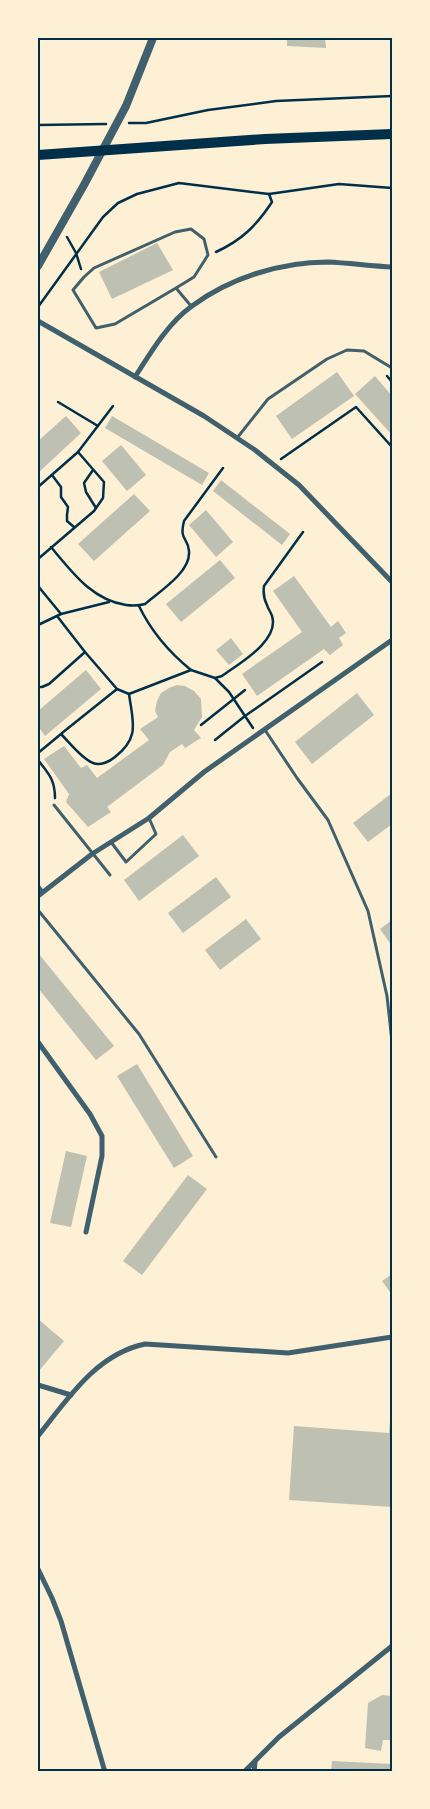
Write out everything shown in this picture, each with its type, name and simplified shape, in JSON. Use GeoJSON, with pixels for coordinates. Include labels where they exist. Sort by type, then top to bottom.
{"type":"FeatureCollection","features":[{"type":"Feature","properties":{"kind":"highway"},"geometry":{"type":"LineString","coordinates":[[38,155],[265,140],[392,134]]}},
{"type":"Feature","properties":{"kind":"street"},"geometry":{"type":"LineString","coordinates":[[38,266],[126,106],[153,38]]}},
{"type":"Feature","properties":{"kind":"street"},"geometry":{"type":"LineString","coordinates":[[135,377],[155,346],[170,327],[191,306],[224,287],[256,273],[289,266],[327,262],[392,267]]}},
{"type":"Feature","properties":{"kind":"street"},"geometry":{"type":"LineString","coordinates":[[38,322],[204,416],[274,464],[299,485],[392,582]]}},
{"type":"Feature","properties":{"kind":"street"},"geometry":{"type":"LineString","coordinates":[[38,896],[92,854],[149,818],[204,772],[392,640]]}},
{"type":"Feature","properties":{"kind":"street"},"geometry":{"type":"LineString","coordinates":[[38,1042],[90,1114],[102,1136],[102,1156],[86,1232]]}},
{"type":"Feature","properties":{"kind":"street"},"geometry":{"type":"LineString","coordinates":[[38,1436],[96,1368],[113,1355],[145,1344],[288,1353],[392,1337]]}},
{"type":"Feature","properties":{"kind":"street"},"geometry":{"type":"LineString","coordinates":[[38,1385],[71,1395]]}},
{"type":"Feature","properties":{"kind":"street"},"geometry":{"type":"LineString","coordinates":[[38,1569],[64,1629],[105,1772]]}},
{"type":"Feature","properties":{"kind":"street"},"geometry":{"type":"LineString","coordinates":[[244,1772],[279,1737],[392,1646]]}},
{"type":"Feature","properties":{"kind":"street"},"geometry":{"type":"LineString","coordinates":[[254,1772],[255,1761]]}},
{"type":"Feature","properties":{"kind":"lane"},"geometry":{"type":"LineString","coordinates":[[191,229],[204,239],[208,255],[194,277],[115,324],[96,328],[74,290],[94,268],[175,232],[191,229]]}},
{"type":"Feature","properties":{"kind":"lane"},"geometry":{"type":"LineString","coordinates":[[176,288],[191,306]]}},
{"type":"Feature","properties":{"kind":"lane"},"geometry":{"type":"LineString","coordinates":[[237,438],[268,398],[327,359],[347,350],[364,350],[392,368]]}},
{"type":"Feature","properties":{"kind":"lane"},"geometry":{"type":"LineString","coordinates":[[265,730],[328,820],[368,911],[387,996],[392,1042]]}},
{"type":"Feature","properties":{"kind":"lane"},"geometry":{"type":"LineString","coordinates":[[54,806],[110,874]]}},
{"type":"Feature","properties":{"kind":"lane"},"geometry":{"type":"LineString","coordinates":[[111,842],[126,862],[156,834],[149,818]]}},
{"type":"Feature","properties":{"kind":"lane"},"geometry":{"type":"LineString","coordinates":[[38,885],[43,892]]}},
{"type":"Feature","properties":{"kind":"lane"},"geometry":{"type":"LineString","coordinates":[[38,910],[139,1034],[216,1157]]}},
{"type":"Feature","properties":{"kind":"path"},"geometry":{"type":"LineString","coordinates":[[121,124],[146,123],[208,110],[276,101],[392,96]]}},
{"type":"Feature","properties":{"kind":"path"},"geometry":{"type":"LineString","coordinates":[[38,125],[112,124]]}},
{"type":"Feature","properties":{"kind":"path"},"geometry":{"type":"LineString","coordinates":[[38,307],[103,217],[118,203],[138,194],[179,183],[269,194],[339,184],[392,188]]}},
{"type":"Feature","properties":{"kind":"path"},"geometry":{"type":"LineString","coordinates":[[208,255],[237,242],[261,218],[272,202],[269,194]]}},
{"type":"Feature","properties":{"kind":"path"},"geometry":{"type":"LineString","coordinates":[[59,227],[76,253],[84,277]]}},
{"type":"Feature","properties":{"kind":"path"},"geometry":{"type":"LineString","coordinates":[[58,402],[98,426]]}},
{"type":"Feature","properties":{"kind":"path"},"geometry":{"type":"LineString","coordinates":[[38,487],[78,452],[113,406]]}},
{"type":"Feature","properties":{"kind":"path"},"geometry":{"type":"LineString","coordinates":[[274,464],[356,407],[392,447]]}},
{"type":"Feature","properties":{"kind":"path"},"geometry":{"type":"LineString","coordinates":[[38,559],[96,508],[103,498],[104,482],[78,452]]}},
{"type":"Feature","properties":{"kind":"path"},"geometry":{"type":"LineString","coordinates":[[38,626],[61,614],[109,602],[139,606],[145,604],[185,569],[189,558],[189,548],[183,539],[184,521],[223,468]]}},
{"type":"Feature","properties":{"kind":"path"},"geometry":{"type":"LineString","coordinates":[[93,470],[84,483],[86,492],[96,508]]}},
{"type":"Feature","properties":{"kind":"path"},"geometry":{"type":"LineString","coordinates":[[52,475],[61,487],[61,497],[68,508],[67,522],[74,528]]}},
{"type":"Feature","properties":{"kind":"path"},"geometry":{"type":"LineString","coordinates":[[215,678],[222,676],[263,645],[271,634],[272,616],[264,595],[264,586],[304,532]]}},
{"type":"Feature","properties":{"kind":"path"},"geometry":{"type":"LineString","coordinates":[[51,547],[80,581],[109,602]]}},
{"type":"Feature","properties":{"kind":"path"},"geometry":{"type":"LineString","coordinates":[[38,586],[61,614]]}},
{"type":"Feature","properties":{"kind":"path"},"geometry":{"type":"LineString","coordinates":[[139,606],[148,624],[179,661],[191,670],[215,678],[233,698],[258,734]]}},
{"type":"Feature","properties":{"kind":"path"},"geometry":{"type":"LineString","coordinates":[[56,616],[117,689],[129,694],[191,670]]}},
{"type":"Feature","properties":{"kind":"path"},"geometry":{"type":"LineString","coordinates":[[38,687],[48,684],[85,652]]}},
{"type":"Feature","properties":{"kind":"path"},"geometry":{"type":"LineString","coordinates":[[215,740],[245,716],[322,662]]}},
{"type":"Feature","properties":{"kind":"path"},"geometry":{"type":"LineString","coordinates":[[38,753],[117,689]]}},
{"type":"Feature","properties":{"kind":"path"},"geometry":{"type":"LineString","coordinates":[[201,725],[245,690]]}},
{"type":"Feature","properties":{"kind":"path"},"geometry":{"type":"LineString","coordinates":[[61,734],[94,764],[101,764],[111,760],[126,749],[133,736],[134,724],[129,694]]}},
{"type":"Feature","properties":{"kind":"path"},"geometry":{"type":"LineString","coordinates":[[38,760],[53,780],[55,786],[54,806]]}},
{"type":"Feature","properties":{"kind":"building"},"geometry":{"type":"Polygon","coordinates":[[[287,38],[325,38],[326,48],[287,46],[287,38]]]}},
{"type":"Feature","properties":{"kind":"building"},"geometry":{"type":"Polygon","coordinates":[[[157,243],[173,270],[112,299],[99,272],[157,243]]]}},
{"type":"Feature","properties":{"kind":"building"},"geometry":{"type":"Polygon","coordinates":[[[337,372],[354,396],[292,439],[276,416],[337,372]]]}},
{"type":"Feature","properties":{"kind":"building"},"geometry":{"type":"Polygon","coordinates":[[[375,376],[392,396],[392,435],[355,394],[375,376]]]}},
{"type":"Feature","properties":{"kind":"building"},"geometry":{"type":"Polygon","coordinates":[[[66,416],[81,433],[38,473],[38,441],[66,416]]]}},
{"type":"Feature","properties":{"kind":"building"},"geometry":{"type":"Polygon","coordinates":[[[112,416],[209,473],[202,485],[105,428],[112,416]]]}},
{"type":"Feature","properties":{"kind":"building"},"geometry":{"type":"Polygon","coordinates":[[[121,445],[146,475],[127,491],[102,461],[121,445]]]}},
{"type":"Feature","properties":{"kind":"building"},"geometry":{"type":"Polygon","coordinates":[[[221,480],[290,534],[282,545],[213,491],[221,480]]]}},
{"type":"Feature","properties":{"kind":"building"},"geometry":{"type":"Polygon","coordinates":[[[134,494],[150,511],[94,561],[78,544],[134,494]]]}},
{"type":"Feature","properties":{"kind":"building"},"geometry":{"type":"Polygon","coordinates":[[[206,510],[233,542],[216,557],[189,525],[206,510]]]}},
{"type":"Feature","properties":{"kind":"building"},"geometry":{"type":"Polygon","coordinates":[[[220,560],[235,578],[181,622],[166,604],[220,560]]]}},
{"type":"Feature","properties":{"kind":"building"},"geometry":{"type":"Polygon","coordinates":[[[294,576],[331,627],[338,621],[346,633],[339,638],[343,645],[330,655],[324,649],[257,696],[242,674],[302,632],[273,591],[294,576]]]}},
{"type":"Feature","properties":{"kind":"building"},"geometry":{"type":"Polygon","coordinates":[[[231,638],[243,654],[229,665],[216,650],[231,638]]]}},
{"type":"Feature","properties":{"kind":"building"},"geometry":{"type":"Polygon","coordinates":[[[86,670],[101,689],[45,736],[38,726],[38,711],[86,670]]]}},
{"type":"Feature","properties":{"kind":"building"},"geometry":{"type":"Polygon","coordinates":[[[177,685],[185,686],[194,691],[201,699],[202,717],[194,730],[201,738],[185,748],[182,744],[170,752],[163,765],[107,807],[111,812],[88,827],[66,802],[69,794],[44,759],[64,746],[81,768],[87,765],[97,778],[149,740],[140,729],[158,717],[155,711],[161,693],[177,685]]]}},
{"type":"Feature","properties":{"kind":"building"},"geometry":{"type":"Polygon","coordinates":[[[357,693],[374,715],[312,764],[295,742],[357,693]]]}},
{"type":"Feature","properties":{"kind":"building"},"geometry":{"type":"Polygon","coordinates":[[[392,793],[392,824],[368,842],[353,823],[392,793]]]}},
{"type":"Feature","properties":{"kind":"building"},"geometry":{"type":"Polygon","coordinates":[[[183,835],[199,856],[139,901],[124,880],[183,835]]]}},
{"type":"Feature","properties":{"kind":"building"},"geometry":{"type":"Polygon","coordinates":[[[216,877],[231,897],[183,933],[168,913],[216,877]]]}},
{"type":"Feature","properties":{"kind":"building"},"geometry":{"type":"Polygon","coordinates":[[[246,919],[261,939],[220,970],[205,950],[246,919]]]}},
{"type":"Feature","properties":{"kind":"building"},"geometry":{"type":"Polygon","coordinates":[[[392,920],[392,946],[380,929],[392,920]]]}},
{"type":"Feature","properties":{"kind":"building"},"geometry":{"type":"Polygon","coordinates":[[[38,953],[114,1046],[96,1060],[38,988],[38,953]]]}},
{"type":"Feature","properties":{"kind":"building"},"geometry":{"type":"Polygon","coordinates":[[[137,1064],[193,1156],[174,1168],[117,1076],[137,1064]]]}},
{"type":"Feature","properties":{"kind":"building"},"geometry":{"type":"Polygon","coordinates":[[[66,1151],[87,1156],[71,1227],[50,1223],[66,1151]]]}},
{"type":"Feature","properties":{"kind":"building"},"geometry":{"type":"Polygon","coordinates":[[[188,1175],[207,1189],[142,1275],[123,1261],[188,1175]]]}},
{"type":"Feature","properties":{"kind":"building"},"geometry":{"type":"Polygon","coordinates":[[[392,1274],[392,1295],[382,1281],[392,1274]]]}},
{"type":"Feature","properties":{"kind":"building"},"geometry":{"type":"Polygon","coordinates":[[[38,1319],[64,1341],[39,1371],[38,1370],[38,1319]]]}},
{"type":"Feature","properties":{"kind":"building"},"geometry":{"type":"Polygon","coordinates":[[[390,1421],[392,1421],[392,1507],[289,1500],[294,1426],[389,1433],[390,1421]]]}},
{"type":"Feature","properties":{"kind":"building"},"geometry":{"type":"Polygon","coordinates":[[[382,1695],[392,1696],[392,1740],[383,1740],[381,1751],[365,1748],[368,1703],[382,1695]]]}},
{"type":"Feature","properties":{"kind":"building"},"geometry":{"type":"Polygon","coordinates":[[[332,1761],[392,1764],[392,1772],[331,1772],[332,1761]]]}}]}
